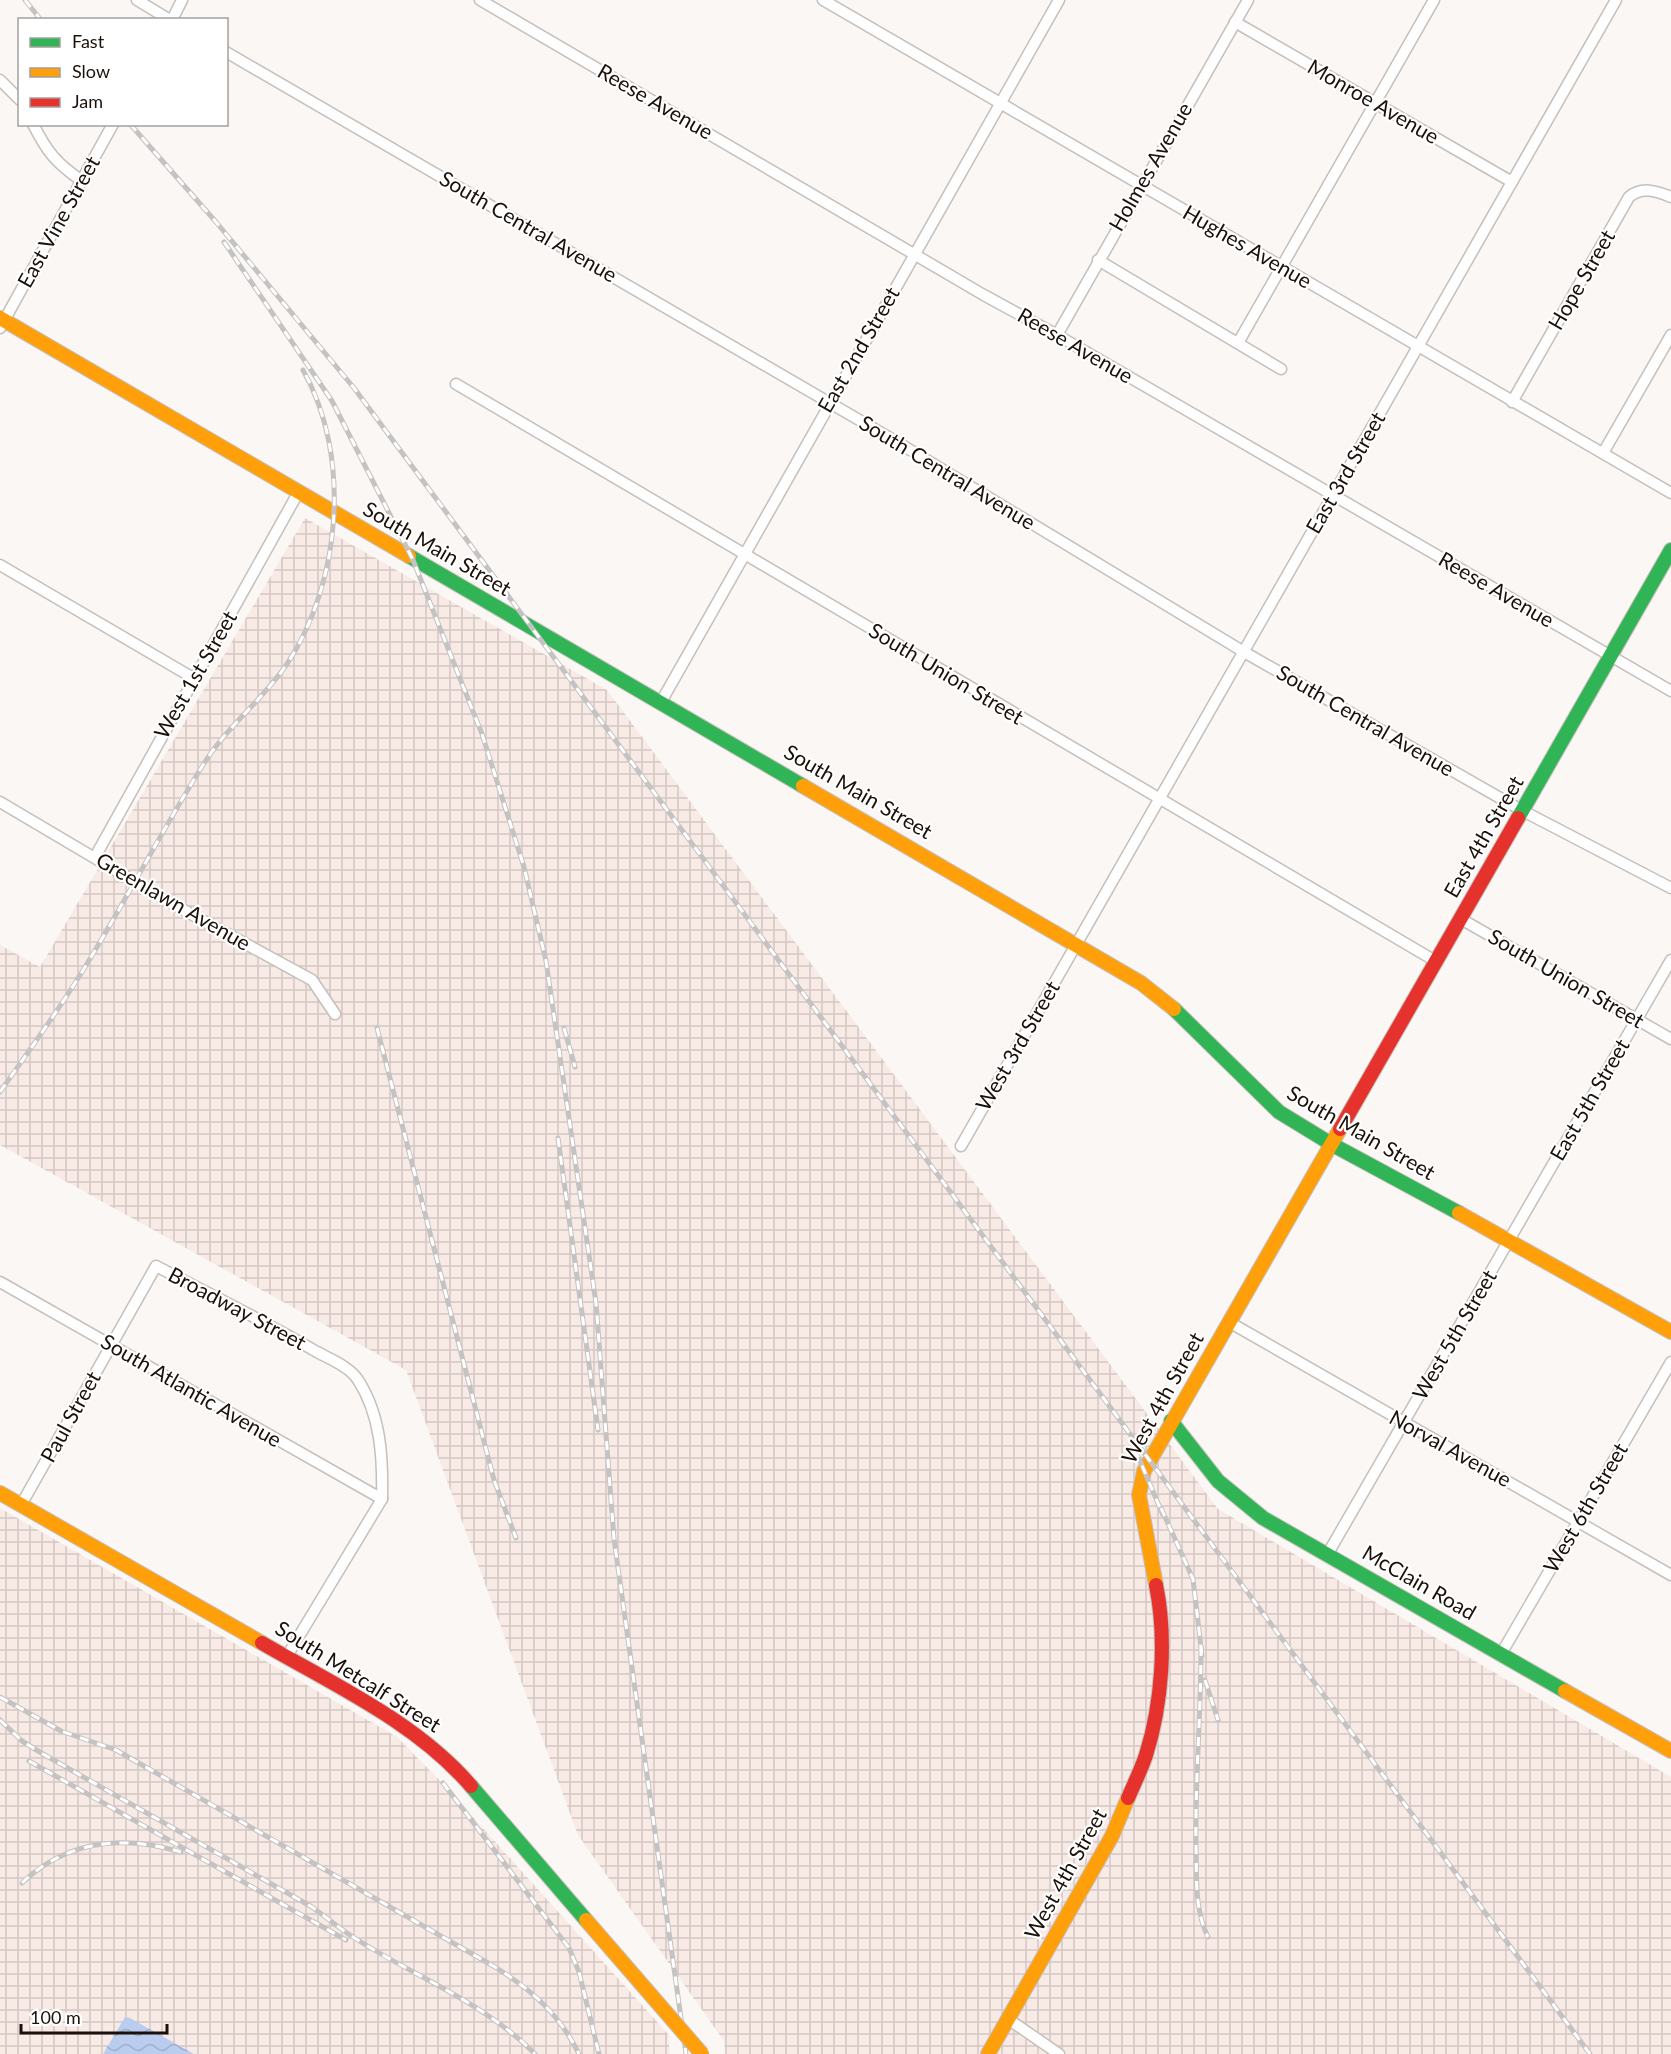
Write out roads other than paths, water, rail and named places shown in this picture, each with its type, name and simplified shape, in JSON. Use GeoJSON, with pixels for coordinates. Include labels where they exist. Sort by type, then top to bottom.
{"type":"FeatureCollection","features":[{"type":"Feature","properties":{"kind":"street"},"geometry":{"type":"LineString","coordinates":[[137,0],[168,18]]}},
{"type":"Feature","properties":{"kind":"street"},"geometry":{"type":"LineString","coordinates":[[172,18],[183,0]]}},
{"type":"Feature","properties":{"kind":"street","name":"Reese Avenue"},"geometry":{"type":"LineString","coordinates":[[480,0],[982,294],[1057,335],[1671,692]]}},
{"type":"Feature","properties":{"kind":"street","name":"Hughes Avenue"},"geometry":{"type":"LineString","coordinates":[[823,0],[1671,493]]}},
{"type":"Feature","properties":{"kind":"street","name":"East 2nd Street"},"geometry":{"type":"LineString","coordinates":[[661,702],[1059,0]]}},
{"type":"Feature","properties":{"kind":"street","name":"Holmes Avenue"},"geometry":{"type":"LineString","coordinates":[[1057,335],[1248,0]]}},
{"type":"Feature","properties":{"kind":"street"},"geometry":{"type":"LineString","coordinates":[[1238,343],[1434,0]]}},
{"type":"Feature","properties":{"kind":"street","name":"East 3rd Street"},"geometry":{"type":"LineString","coordinates":[[1076,946],[1616,0]]}},
{"type":"Feature","properties":{"kind":"street","name":"Monroe Avenue"},"geometry":{"type":"LineString","coordinates":[[1235,22],[1512,183]]}},
{"type":"Feature","properties":{"kind":"street","name":"South Central Avenue"},"geometry":{"type":"LineString","coordinates":[[228,53],[829,403],[1244,652],[1522,811],[1671,888]]}},
{"type":"Feature","properties":{"kind":"street"},"geometry":{"type":"LineString","coordinates":[[0,80],[18,98]]}},
{"type":"Feature","properties":{"kind":"street"},"geometry":{"type":"LineString","coordinates":[[34,126],[46,151],[59,166],[82,181]]}},
{"type":"Feature","properties":{"kind":"street","name":"East Vine Street"},"geometry":{"type":"LineString","coordinates":[[1,322],[112,126]]}},
{"type":"Feature","properties":{"kind":"street","name":"Hope Street"},"geometry":{"type":"LineString","coordinates":[[1512,402],[1629,197],[1634,193],[1650,190],[1671,197]]}},
{"type":"Feature","properties":{"kind":"street"},"geometry":{"type":"LineString","coordinates":[[1098,260],[1281,369]]}},
{"type":"Feature","properties":{"kind":"street","name":"South Main Street"},"geometry":{"type":"LineString","coordinates":[[1,322],[661,702],[1141,983],[1167,1002],[1279,1112],[1333,1145],[1509,1239],[1671,1332]]}},
{"type":"Feature","properties":{"kind":"street"},"geometry":{"type":"LineString","coordinates":[[1603,453],[1671,335]]}},
{"type":"Feature","properties":{"kind":"street","name":"South Union Street"},"geometry":{"type":"LineString","coordinates":[[456,384],[1159,801],[1342,904],[1437,962]]}},
{"type":"Feature","properties":{"kind":"street","name":"West 1st Street"},"geometry":{"type":"LineString","coordinates":[[95,857],[298,493]]}},
{"type":"Feature","properties":{"kind":"street","name":"East 4th Street"},"geometry":{"type":"LineString","coordinates":[[1333,1145],[1671,550]]}},
{"type":"Feature","properties":{"kind":"street"},"geometry":{"type":"LineString","coordinates":[[0,566],[195,678]]}},
{"type":"Feature","properties":{"kind":"street","name":"Greenlawn Avenue"},"geometry":{"type":"LineString","coordinates":[[0,802],[169,902],[312,980],[324,994],[335,1014]]}},
{"type":"Feature","properties":{"kind":"street","name":"South Union Street"},"geometry":{"type":"LineString","coordinates":[[1461,919],[1671,1039]]}},
{"type":"Feature","properties":{"kind":"street","name":"West 3rd Street"},"geometry":{"type":"LineString","coordinates":[[961,1146],[1076,946]]}},
{"type":"Feature","properties":{"kind":"street","name":"East 5th Street"},"geometry":{"type":"LineString","coordinates":[[1509,1239],[1671,960]]}},
{"type":"Feature","properties":{"kind":"street","name":"West 4th Street"},"geometry":{"type":"LineString","coordinates":[[988,2054],[1112,1836],[1146,1755],[1157,1703],[1161,1636],[1159,1599],[1142,1515],[1139,1485],[1171,1421],[1333,1145]]}},
{"type":"Feature","properties":{"kind":"street","name":"West 5th Street"},"geometry":{"type":"LineString","coordinates":[[1327,1555],[1509,1239]]}},
{"type":"Feature","properties":{"kind":"street","name":"Paul Street"},"geometry":{"type":"LineString","coordinates":[[21,1505],[156,1266]]}},
{"type":"Feature","properties":{"kind":"street","name":"Broadway Street"},"geometry":{"type":"LineString","coordinates":[[156,1266],[355,1375],[376,1418],[383,1475],[382,1500]]}},
{"type":"Feature","properties":{"kind":"street","name":"South Atlantic Avenue"},"geometry":{"type":"LineString","coordinates":[[0,1282],[382,1500]]}},
{"type":"Feature","properties":{"kind":"street","name":"Norval Avenue"},"geometry":{"type":"LineString","coordinates":[[1229,1322],[1671,1575]]}},
{"type":"Feature","properties":{"kind":"street","name":"West 6th Street"},"geometry":{"type":"LineString","coordinates":[[1501,1654],[1671,1362]]}},
{"type":"Feature","properties":{"kind":"street","name":"McClain Road"},"geometry":{"type":"LineString","coordinates":[[1171,1421],[1203,1463],[1230,1492],[1263,1518],[1671,1751]]}},
{"type":"Feature","properties":{"kind":"street","name":"South Metcalf Street"},"geometry":{"type":"LineString","coordinates":[[0,1493],[287,1656],[426,1742],[443,1757],[702,2054]]}},
{"type":"Feature","properties":{"kind":"street"},"geometry":{"type":"LineString","coordinates":[[287,1656],[382,1500]]}},
{"type":"Feature","properties":{"kind":"street"},"geometry":{"type":"LineString","coordinates":[[1008,2019],[1059,2054]]}},
{"type":"Feature","properties":{"kind":"water"},"geometry":{"type":"Polygon","coordinates":[[[125,2017],[130,2018],[194,2054],[103,2054],[125,2017]]]}},
{"type":"Feature","properties":{"kind":"railway"},"geometry":{"type":"LineString","coordinates":[[25,0],[39,18]]}},
{"type":"Feature","properties":{"kind":"railway"},"geometry":{"type":"LineString","coordinates":[[132,126],[216,222],[354,388],[1590,2054]]}},
{"type":"Feature","properties":{"kind":"railway"},"geometry":{"type":"LineString","coordinates":[[224,242],[332,401],[413,560],[482,734],[524,867],[546,961],[596,1303],[614,1539],[686,2054]]}},
{"type":"Feature","properties":{"kind":"railway"},"geometry":{"type":"LineString","coordinates":[[0,1092],[77,980],[212,751],[267,690],[287,664],[305,631],[319,596],[329,558],[334,519],[334,480],[329,441],[319,404],[303,370]]}},
{"type":"Feature","properties":{"kind":"railway"},"geometry":{"type":"LineString","coordinates":[[377,1028],[494,1480],[516,1538]]}},
{"type":"Feature","properties":{"kind":"railway"},"geometry":{"type":"LineString","coordinates":[[564,1028],[575,1067]]}},
{"type":"Feature","properties":{"kind":"railway"},"geometry":{"type":"LineString","coordinates":[[558,1138],[598,1430]]}},
{"type":"Feature","properties":{"kind":"railway"},"geometry":{"type":"LineString","coordinates":[[1135,1449],[1163,1515]]}},
{"type":"Feature","properties":{"kind":"railway"},"geometry":{"type":"LineString","coordinates":[[1161,1508],[1193,1579],[1202,1656]]}},
{"type":"Feature","properties":{"kind":"railway"},"geometry":{"type":"LineString","coordinates":[[1201,1647],[1196,1796],[1197,1881],[1200,1915],[1208,1937]]}},
{"type":"Feature","properties":{"kind":"railway"},"geometry":{"type":"LineString","coordinates":[[1205,1680],[1218,1720]]}},
{"type":"Feature","properties":{"kind":"railway"},"geometry":{"type":"LineString","coordinates":[[0,1697],[61,1731],[116,1750],[495,1967],[544,2004],[563,2027],[579,2054]]}},
{"type":"Feature","properties":{"kind":"railway"},"geometry":{"type":"LineString","coordinates":[[0,1720],[22,1741],[43,1754],[312,1907],[348,1934],[471,2004],[515,2036],[535,2054]]}},
{"type":"Feature","properties":{"kind":"railway"},"geometry":{"type":"LineString","coordinates":[[29,1761],[346,1940]]}},
{"type":"Feature","properties":{"kind":"railway"},"geometry":{"type":"LineString","coordinates":[[443,1783],[569,1948],[579,1972],[599,2054]]}},
{"type":"Feature","properties":{"kind":"railway"},"geometry":{"type":"LineString","coordinates":[[22,1883],[39,1869],[58,1858],[97,1845],[138,1844],[181,1852]]}}]}
